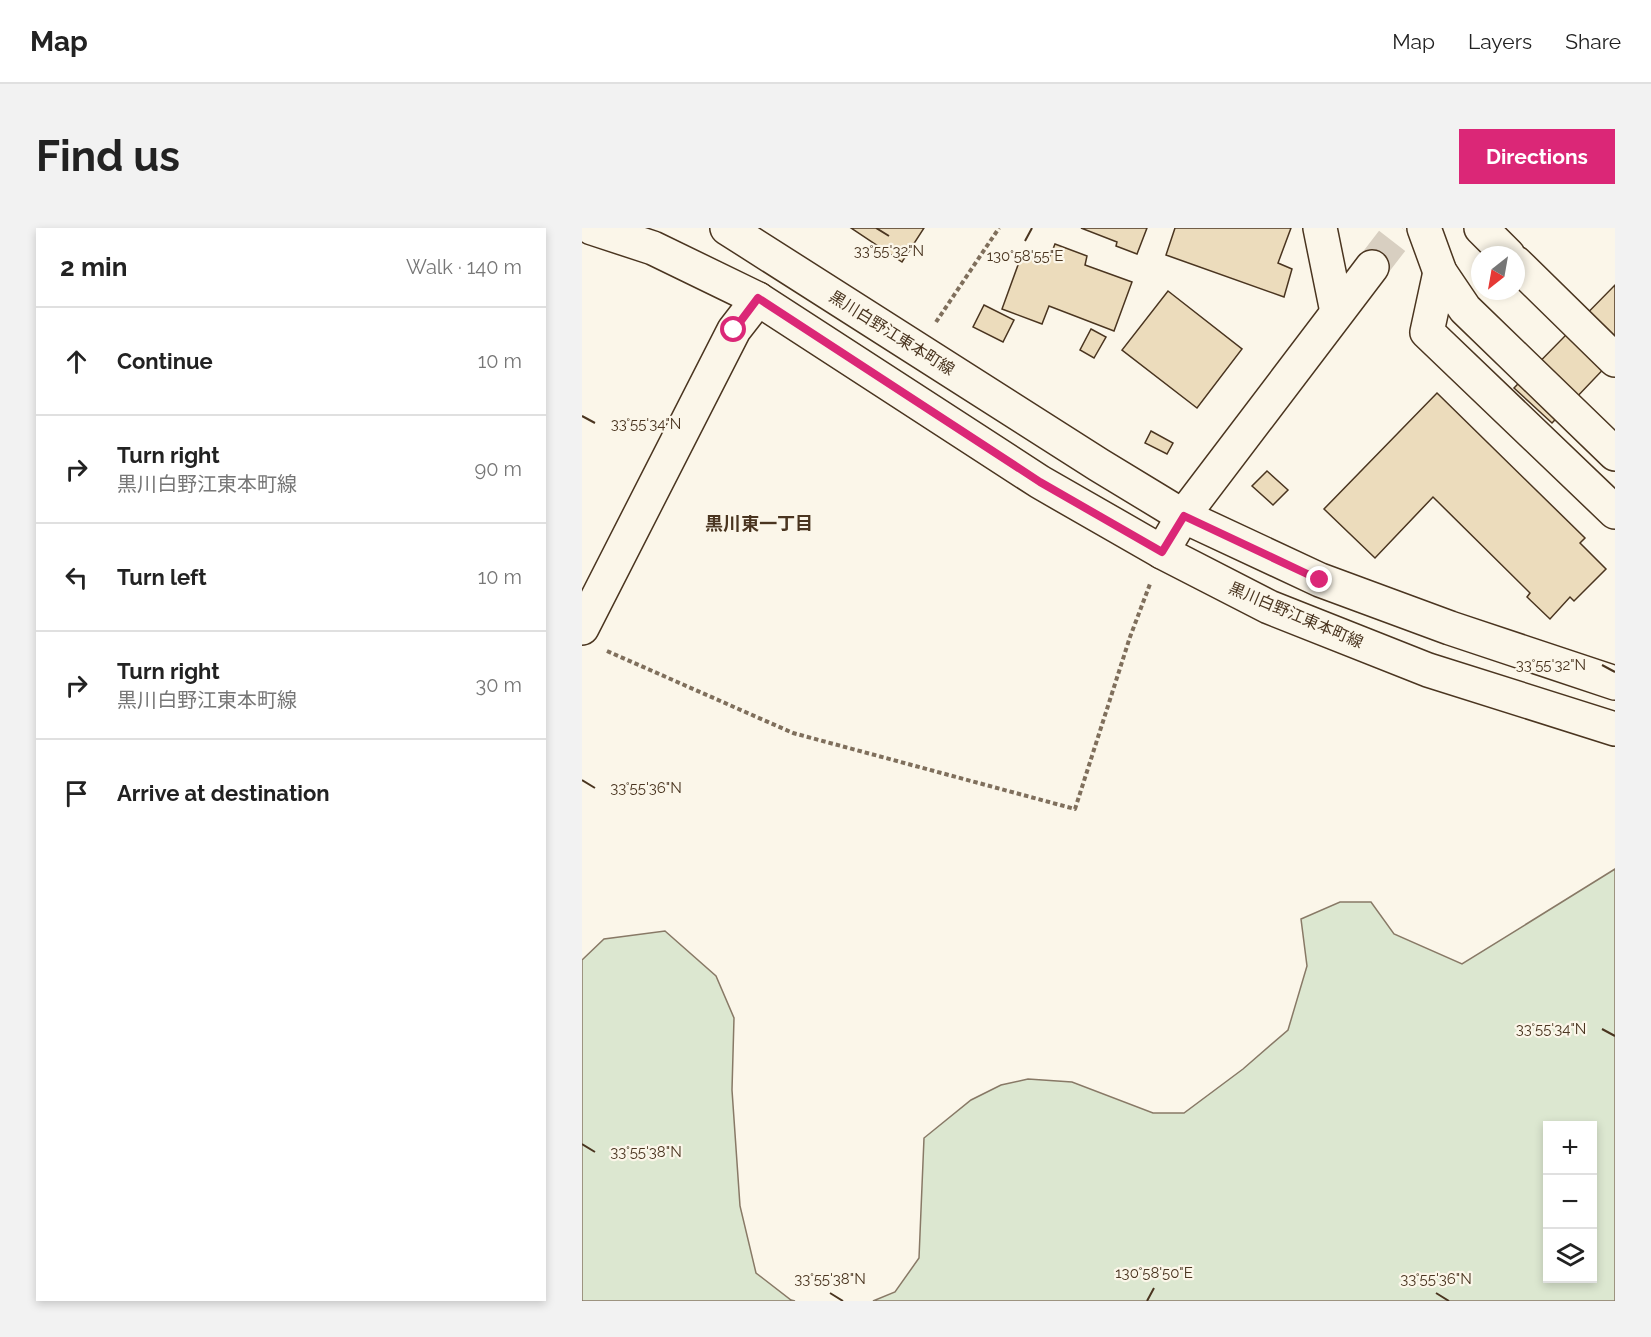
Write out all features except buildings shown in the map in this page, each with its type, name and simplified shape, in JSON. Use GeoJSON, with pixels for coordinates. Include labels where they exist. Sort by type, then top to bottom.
{"type":"FeatureCollection","features":[{"type":"Feature","properties":{"kind":"main road","name":"黒川白野江東本町線"},"geometry":{"type":"LineString","coordinates":[[591,228],[653,248],[758,298],[1040,482],[1162,552],[1269,607],[1428,670],[1615,729]]}},
{"type":"Feature","properties":{"kind":"main road","name":"黒川白野江東本町線"},"geometry":{"type":"LineString","coordinates":[[727,228],[1099,465],[1184,516],[1320,580],[1450,628],[1615,683]]}},
{"type":"Feature","properties":{"kind":"main road"},"geometry":{"type":"LineString","coordinates":[[1320,228],[1337,312]]}},
{"type":"Feature","properties":{"kind":"main road"},"geometry":{"type":"LineString","coordinates":[[1424,228],[1440,272],[1465,309],[1615,454]]}},
{"type":"Feature","properties":{"kind":"main road"},"geometry":{"type":"LineString","coordinates":[[1481,228],[1499,246]]}},
{"type":"Feature","properties":{"kind":"main road"},"geometry":{"type":"LineString","coordinates":[[1162,552],[1184,516],[1372,267]]}},
{"type":"Feature","properties":{"kind":"main road"},"geometry":{"type":"LineString","coordinates":[[1440,272],[1427,332],[1615,512]]}},
{"type":"Feature","properties":{"kind":"main road"},"geometry":{"type":"LineString","coordinates":[[1525,272],[1615,360]]}},
{"type":"Feature","properties":{"kind":"main road"},"geometry":{"type":"LineString","coordinates":[[593,639],[734,330],[758,298]]}},
{"type":"Feature","properties":{"kind":"path"},"geometry":{"type":"LineString","coordinates":[[930,330],[999,228]]}},
{"type":"Feature","properties":{"kind":"path"},"geometry":{"type":"LineString","coordinates":[[593,639],[793,733],[1075,809],[1130,637],[1162,552]]}},
{"type":"Feature","properties":{"kind":"green space"},"geometry":{"type":"Polygon","coordinates":[[[1615,869],[1615,1301],[873,1301],[895,1292],[919,1258],[924,1138],[971,1100],[1001,1085],[1028,1079],[1072,1082],[1153,1113],[1184,1113],[1243,1069],[1288,1030],[1307,966],[1301,919],[1340,902],[1371,902],[1394,934],[1462,964],[1615,869]]]}},
{"type":"Feature","properties":{"kind":"green space"},"geometry":{"type":"Polygon","coordinates":[[[665,931],[716,976],[734,1018],[732,1090],[740,1206],[756,1273],[795,1301],[582,1301],[582,960],[604,939],[665,931]]]}},
{"type":"Feature","properties":{"kind":"tunnel"},"geometry":{"type":"LineString","coordinates":[[1372,267],[1402,228]]}},
{"type":"Feature","properties":{"kind":"district","name":"黒川東一丁目"},"geometry":{"type":"Point","coordinates":[759,523]}},
{"type":"Feature","properties":{"kind":"route"},"geometry":{"type":"LineString","coordinates":[[734,330],[758,298],[1040,482],[1162,552],[1184,516],[1320,580]]}}]}
